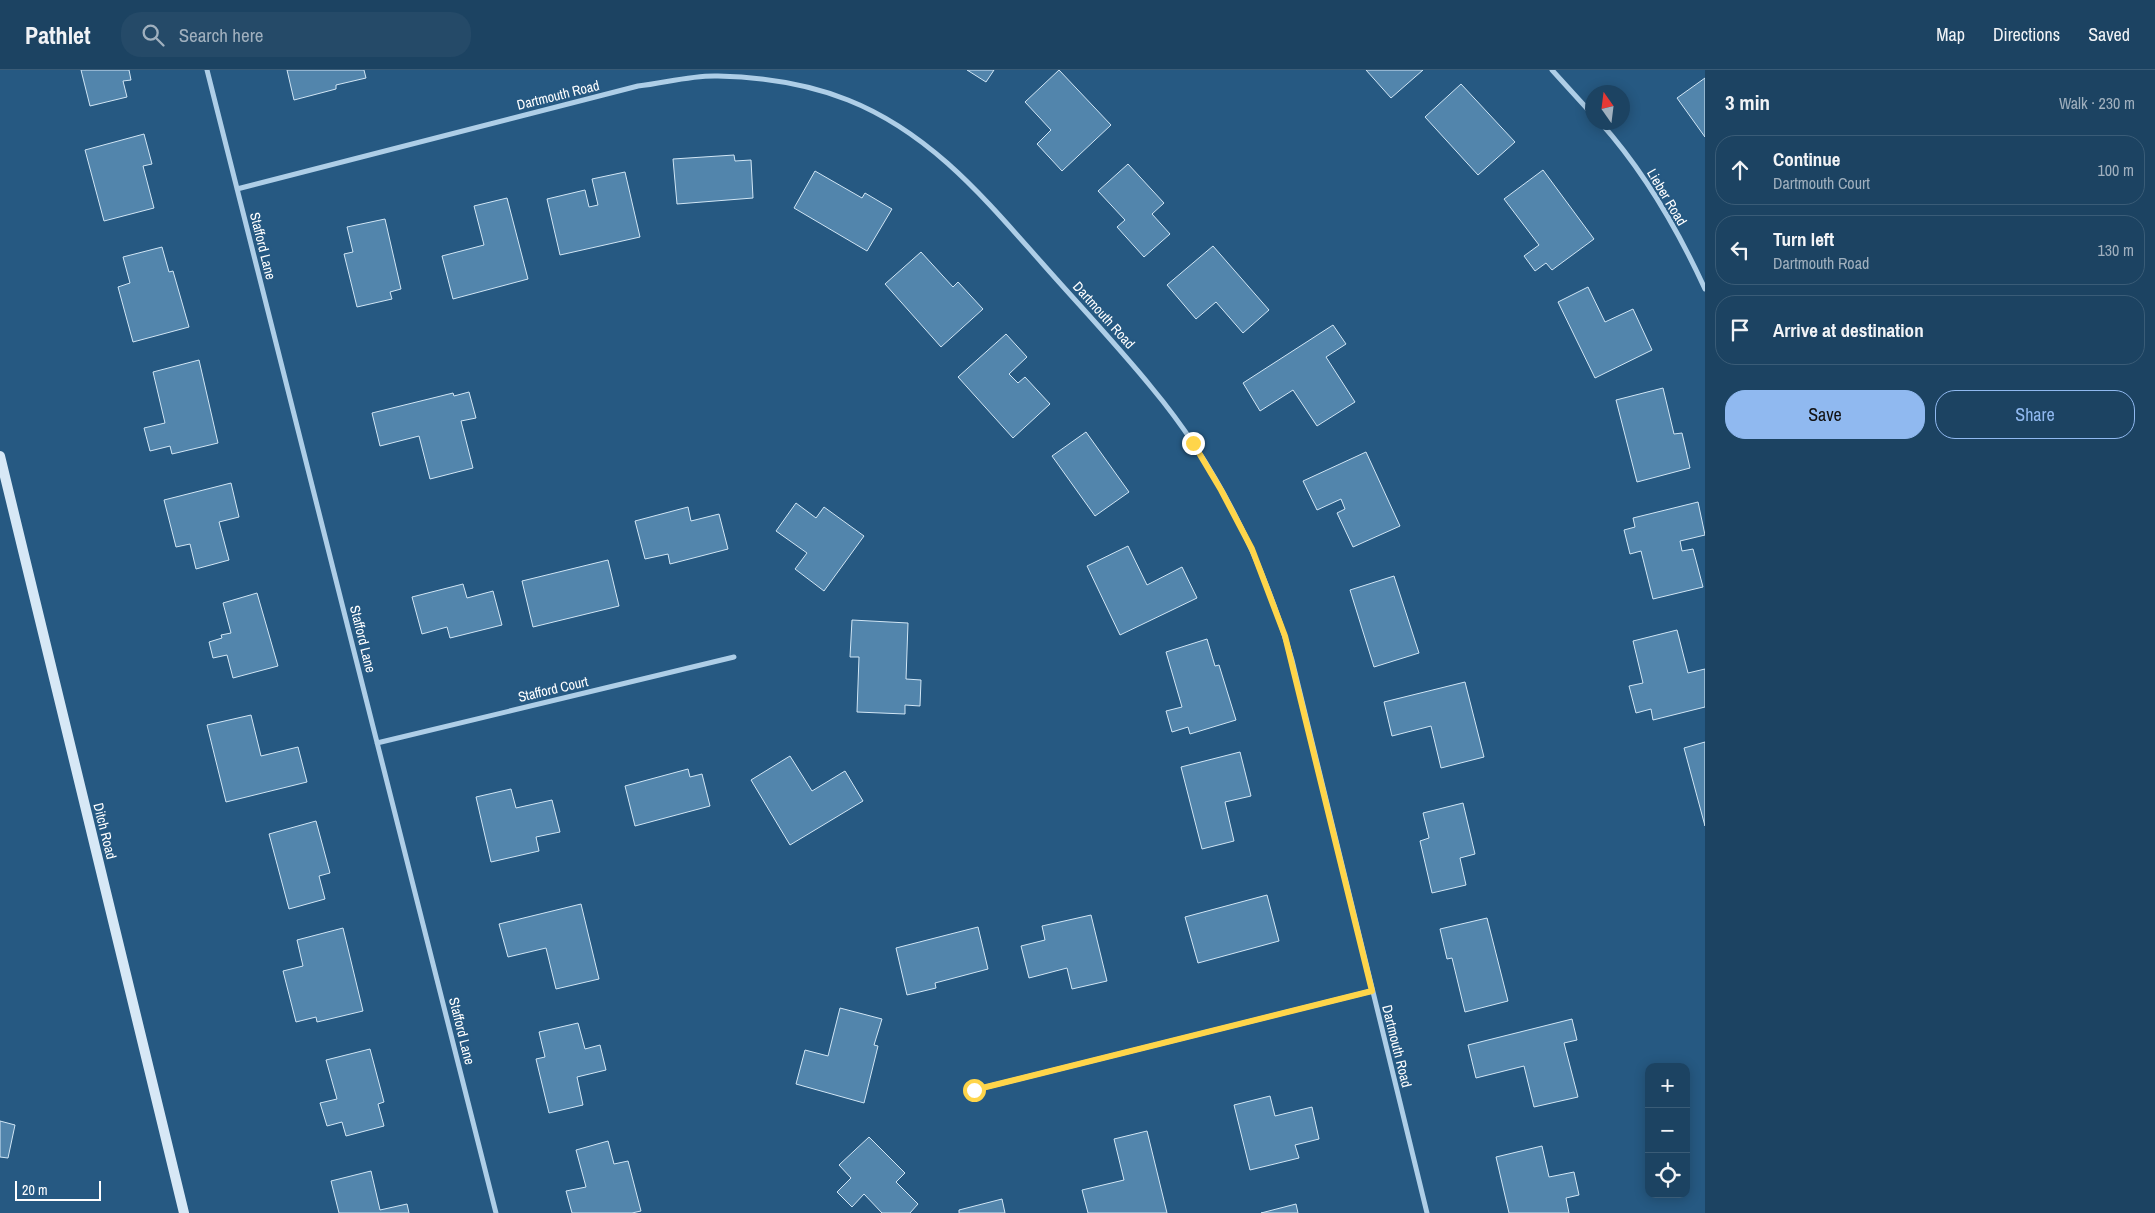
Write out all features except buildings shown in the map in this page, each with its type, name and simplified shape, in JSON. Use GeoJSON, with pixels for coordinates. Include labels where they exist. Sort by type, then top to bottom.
{"type":"FeatureCollection","features":[{"type":"Feature","properties":{"kind":"main road","name":"Ditch Road"},"geometry":{"type":"LineString","coordinates":[[0,456],[184,1213]]}},
{"type":"Feature","properties":{"kind":"street","name":"Stafford Lane"},"geometry":{"type":"LineString","coordinates":[[207,70],[496,1213]]}},
{"type":"Feature","properties":{"kind":"street"},"geometry":{"type":"LineString","coordinates":[[1552,70],[1585,106]]}},
{"type":"Feature","properties":{"kind":"street","name":"Dartmouth Road"},"geometry":{"type":"LineString","coordinates":[[237,188],[629,88],[677,79],[718,76],[784,82],[847,100],[907,130],[945,159],[978,190],[1153,389],[1193,443],[1226,498],[1262,573],[1290,652],[1427,1213]]}},
{"type":"Feature","properties":{"kind":"street","name":"Lieber Road"},"geometry":{"type":"LineString","coordinates":[[1607,130],[1621,146],[1649,186],[1705,289]]}},
{"type":"Feature","properties":{"kind":"street","name":"Stafford Court"},"geometry":{"type":"LineString","coordinates":[[377,743],[734,658]]}},
{"type":"Feature","properties":{"kind":"street"},"geometry":{"type":"LineString","coordinates":[[974,1090],[1372,991]]}},
{"type":"Feature","properties":{"kind":"route"},"geometry":{"type":"LineString","coordinates":[[974,1090],[1372,991],[1285,636],[1272,597],[1252,549],[1234,513],[1193,443]]}}]}
